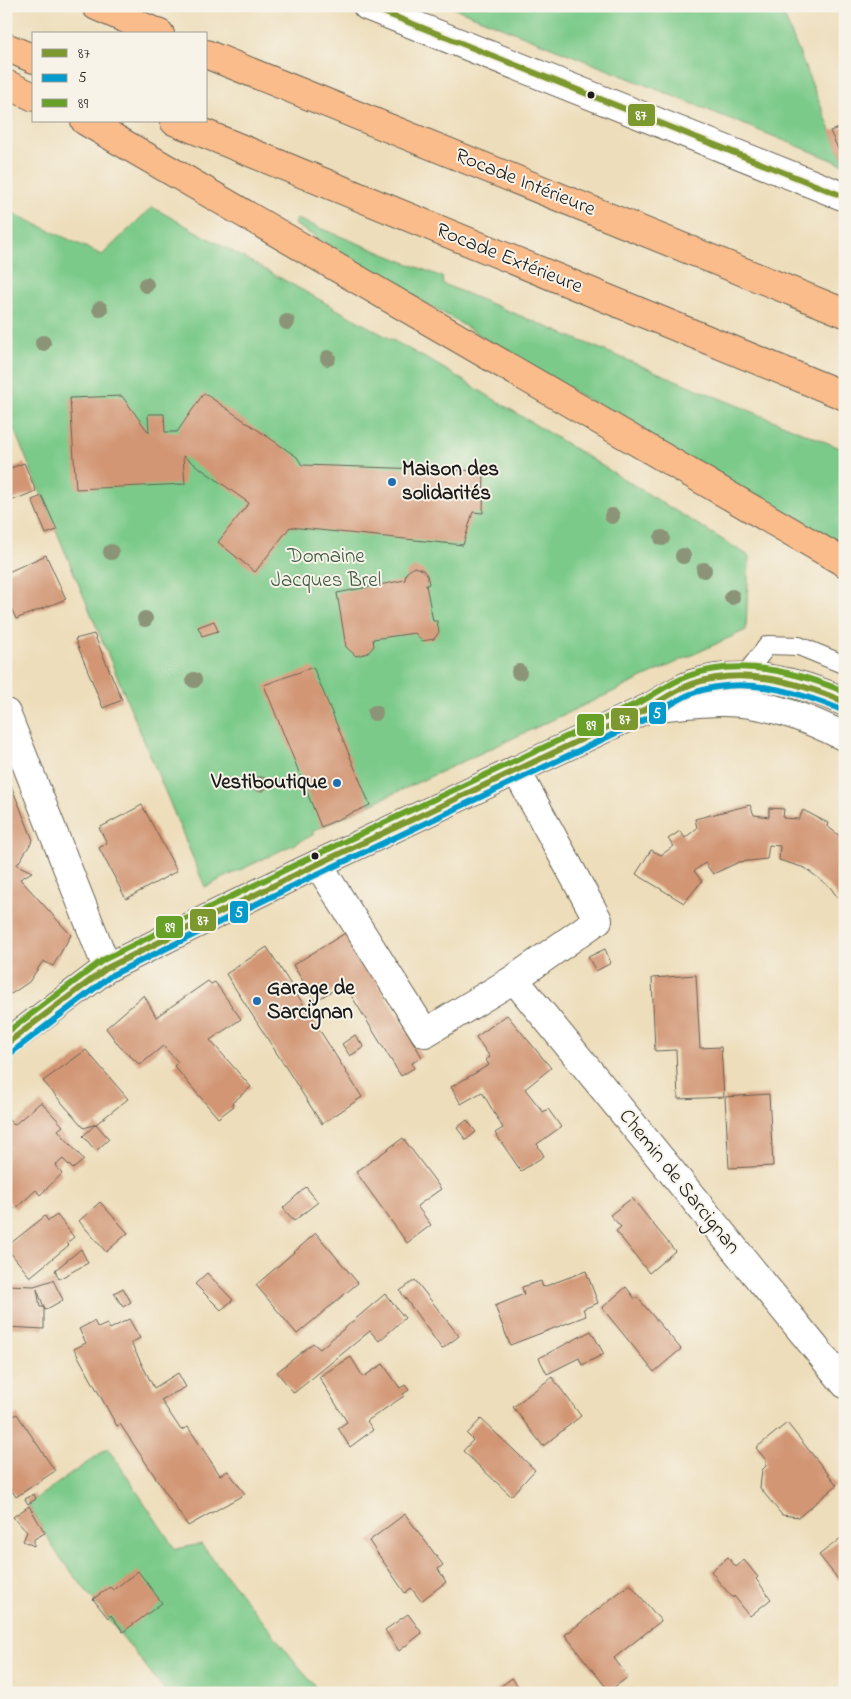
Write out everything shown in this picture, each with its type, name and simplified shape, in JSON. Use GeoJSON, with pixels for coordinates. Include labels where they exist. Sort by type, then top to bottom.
{"type":"FeatureCollection","features":[{"type":"Feature","properties":{"kind":"highway"},"geometry":{"type":"LineString","coordinates":[[96,6],[155,32]]}},
{"type":"Feature","properties":{"kind":"highway"},"geometry":{"type":"LineString","coordinates":[[6,47],[32,58]]}},
{"type":"Feature","properties":{"kind":"highway","name":"Rocade Intérieure"},"geometry":{"type":"LineString","coordinates":[[208,55],[845,313]]}},
{"type":"Feature","properties":{"kind":"highway"},"geometry":{"type":"LineString","coordinates":[[6,84],[32,96]]}},
{"type":"Feature","properties":{"kind":"highway"},"geometry":{"type":"LineString","coordinates":[[87,122],[845,563]]}},
{"type":"Feature","properties":{"kind":"highway","name":"Rocade Extérieure"},"geometry":{"type":"LineString","coordinates":[[176,122],[845,396]]}},
{"type":"Feature","properties":{"kind":"street"},"geometry":{"type":"LineString","coordinates":[[367,6],[845,196]]}},
{"type":"Feature","properties":{"kind":"street"},"geometry":{"type":"LineString","coordinates":[[7,1045],[107,968],[318,864],[648,708],[692,684],[726,676],[764,678],[799,685],[845,702]]}},
{"type":"Feature","properties":{"kind":"street"},"geometry":{"type":"LineString","coordinates":[[648,708],[724,702],[762,707],[792,714],[845,737]]}},
{"type":"Feature","properties":{"kind":"street"},"geometry":{"type":"LineString","coordinates":[[7,716],[107,968]]}},
{"type":"Feature","properties":{"kind":"street"},"geometry":{"type":"LineString","coordinates":[[318,864],[425,1033],[514,979],[598,920],[516,770]]}},
{"type":"Feature","properties":{"kind":"street","name":"Chemin de Sarcignan"},"geometry":{"type":"LineString","coordinates":[[514,979],[845,1384]]}},
{"type":"Feature","properties":{"kind":"lane"},"geometry":{"type":"LineString","coordinates":[[743,677],[768,645],[799,646],[845,665]]}},
{"type":"Feature","properties":{"kind":"green space"},"geometry":{"type":"Polygon","coordinates":[[[449,6],[780,6],[845,165],[449,6]]]}},
{"type":"Feature","properties":{"kind":"green space","name":"Domaine Jacques Brel"},"geometry":{"type":"Polygon","coordinates":[[[152,207],[443,368],[749,556],[746,630],[313,831],[313,835],[205,887],[6,410],[6,210],[102,255],[152,207]]]}},
{"type":"Feature","properties":{"kind":"green space"},"geometry":{"type":"Polygon","coordinates":[[[297,219],[442,277],[443,284],[845,450],[845,553],[294,224],[297,219]]]}},
{"type":"Feature","properties":{"kind":"green space"},"geometry":{"type":"Polygon","coordinates":[[[108,1448],[175,1549],[201,1544],[320,1693],[167,1693],[58,1555],[28,1504],[108,1448]]]}},
{"type":"Feature","properties":{"kind":"building"},"geometry":{"type":"Polygon","coordinates":[[[845,126],[845,159],[843,160],[830,131],[845,126]]]}},
{"type":"Feature","properties":{"kind":"building","name":"Maison des solidarités"},"geometry":{"type":"Polygon","coordinates":[[[204,393],[297,457],[302,465],[484,471],[483,513],[473,512],[463,545],[290,527],[255,572],[218,542],[249,503],[183,456],[185,484],[76,489],[70,398],[122,396],[149,433],[148,414],[164,414],[165,432],[177,432],[204,393]]]}},
{"type":"Feature","properties":{"kind":"building"},"geometry":{"type":"Polygon","coordinates":[[[24,463],[36,491],[6,503],[6,470],[24,463]]]}},
{"type":"Feature","properties":{"kind":"building"},"geometry":{"type":"Polygon","coordinates":[[[42,496],[57,530],[46,534],[32,500],[42,496]]]}},
{"type":"Feature","properties":{"kind":"building"},"geometry":{"type":"Polygon","coordinates":[[[46,555],[66,599],[16,619],[6,597],[6,573],[46,555]]]}},
{"type":"Feature","properties":{"kind":"building"},"geometry":{"type":"Polygon","coordinates":[[[414,567],[423,570],[427,575],[429,584],[426,585],[433,621],[437,621],[439,632],[434,639],[422,641],[415,633],[373,639],[374,646],[368,653],[356,656],[346,647],[337,593],[405,580],[406,573],[414,567]]]}},
{"type":"Feature","properties":{"kind":"building"},"geometry":{"type":"Polygon","coordinates":[[[214,621],[218,631],[202,636],[198,627],[214,621]]]}},
{"type":"Feature","properties":{"kind":"building"},"geometry":{"type":"Polygon","coordinates":[[[94,634],[122,700],[103,708],[75,639],[94,634]]]}},
{"type":"Feature","properties":{"kind":"building"},"geometry":{"type":"Polygon","coordinates":[[[313,667],[370,805],[321,827],[264,685],[313,667]]]}},
{"type":"Feature","properties":{"kind":"building"},"geometry":{"type":"Polygon","coordinates":[[[6,773],[33,840],[17,865],[32,872],[20,879],[71,935],[53,966],[43,961],[29,982],[11,994],[6,991],[6,773]]]}},
{"type":"Feature","properties":{"kind":"building"},"geometry":{"type":"Polygon","coordinates":[[[142,805],[177,871],[126,899],[99,848],[107,843],[99,828],[142,805]]]}},
{"type":"Feature","properties":{"kind":"building"},"geometry":{"type":"Polygon","coordinates":[[[750,805],[754,815],[769,817],[769,808],[784,809],[783,818],[799,819],[803,810],[828,823],[827,826],[845,840],[845,908],[830,887],[805,868],[779,860],[780,846],[769,845],[767,859],[739,862],[713,874],[705,863],[694,871],[702,881],[684,903],[636,874],[651,850],[661,855],[674,846],[668,839],[680,831],[685,838],[697,828],[695,819],[750,805]]]}},
{"type":"Feature","properties":{"kind":"building"},"geometry":{"type":"Polygon","coordinates":[[[347,932],[422,1057],[412,1063],[414,1068],[401,1076],[344,984],[315,1001],[293,965],[347,932]]]}},
{"type":"Feature","properties":{"kind":"building"},"geometry":{"type":"Polygon","coordinates":[[[267,947],[362,1097],[322,1124],[226,974],[267,947]]]}},
{"type":"Feature","properties":{"kind":"building"},"geometry":{"type":"Polygon","coordinates":[[[605,949],[611,963],[596,971],[588,957],[605,949]]]}},
{"type":"Feature","properties":{"kind":"building"},"geometry":{"type":"Polygon","coordinates":[[[696,975],[700,1048],[721,1047],[724,1097],[678,1099],[676,1050],[655,1051],[652,978],[696,975]]]}},
{"type":"Feature","properties":{"kind":"building"},"geometry":{"type":"Polygon","coordinates":[[[208,981],[211,984],[215,982],[241,1019],[210,1040],[251,1087],[232,1103],[234,1106],[218,1118],[174,1066],[178,1062],[163,1046],[140,1065],[120,1047],[106,1028],[144,995],[156,1017],[208,981]]]}},
{"type":"Feature","properties":{"kind":"building"},"geometry":{"type":"Polygon","coordinates":[[[507,1015],[551,1068],[525,1089],[543,1112],[548,1109],[561,1127],[537,1144],[544,1156],[521,1171],[495,1133],[503,1128],[482,1092],[461,1104],[451,1087],[489,1065],[486,1060],[490,1057],[476,1037],[507,1015]]]}},
{"type":"Feature","properties":{"kind":"building"},"geometry":{"type":"Polygon","coordinates":[[[355,1035],[364,1047],[350,1056],[342,1044],[355,1035]]]}},
{"type":"Feature","properties":{"kind":"building"},"geometry":{"type":"Polygon","coordinates":[[[86,1050],[128,1099],[96,1124],[84,1128],[43,1081],[86,1050]]]}},
{"type":"Feature","properties":{"kind":"building"},"geometry":{"type":"Polygon","coordinates":[[[769,1094],[773,1166],[729,1168],[725,1097],[769,1094]]]}},
{"type":"Feature","properties":{"kind":"building"},"geometry":{"type":"Polygon","coordinates":[[[41,1102],[63,1126],[58,1130],[84,1160],[73,1169],[63,1159],[56,1165],[62,1174],[40,1195],[36,1190],[15,1209],[6,1199],[6,1119],[14,1125],[41,1102]]]}},
{"type":"Feature","properties":{"kind":"building"},"geometry":{"type":"Polygon","coordinates":[[[467,1120],[476,1132],[466,1140],[457,1128],[467,1120]]]}},
{"type":"Feature","properties":{"kind":"building"},"geometry":{"type":"Polygon","coordinates":[[[96,1124],[109,1139],[96,1151],[83,1136],[96,1124]]]}},
{"type":"Feature","properties":{"kind":"building"},"geometry":{"type":"Polygon","coordinates":[[[403,1138],[441,1189],[417,1206],[431,1225],[407,1243],[356,1172],[403,1138]]]}},
{"type":"Feature","properties":{"kind":"building"},"geometry":{"type":"Polygon","coordinates":[[[306,1187],[318,1202],[294,1221],[283,1208],[306,1187]]]}},
{"type":"Feature","properties":{"kind":"building"},"geometry":{"type":"Polygon","coordinates":[[[632,1198],[675,1251],[649,1273],[616,1231],[621,1227],[610,1215],[632,1198]]]}},
{"type":"Feature","properties":{"kind":"building"},"geometry":{"type":"Polygon","coordinates":[[[100,1202],[128,1233],[106,1252],[79,1221],[100,1202]]]}},
{"type":"Feature","properties":{"kind":"building"},"geometry":{"type":"Polygon","coordinates":[[[57,1215],[74,1237],[67,1243],[69,1245],[30,1277],[6,1247],[45,1216],[48,1221],[57,1215]]]}},
{"type":"Feature","properties":{"kind":"building"},"geometry":{"type":"Polygon","coordinates":[[[316,1233],[358,1283],[297,1334],[256,1285],[316,1233]]]}},
{"type":"Feature","properties":{"kind":"building"},"geometry":{"type":"Polygon","coordinates":[[[81,1249],[88,1263],[59,1279],[55,1270],[81,1249]]]}},
{"type":"Feature","properties":{"kind":"building"},"geometry":{"type":"Polygon","coordinates":[[[586,1271],[598,1303],[583,1309],[586,1316],[510,1345],[495,1306],[524,1294],[522,1287],[541,1281],[543,1287],[586,1271]]]}},
{"type":"Feature","properties":{"kind":"building"},"geometry":{"type":"Polygon","coordinates":[[[207,1273],[233,1300],[221,1310],[195,1284],[207,1273]]]}},
{"type":"Feature","properties":{"kind":"building"},"geometry":{"type":"Polygon","coordinates":[[[53,1280],[63,1300],[45,1310],[44,1307],[44,1329],[6,1327],[6,1285],[34,1286],[53,1280]],[[37,1289],[40,1307],[44,1307],[37,1289]]]}},
{"type":"Feature","properties":{"kind":"building"},"geometry":{"type":"Polygon","coordinates":[[[415,1280],[459,1336],[442,1349],[400,1291],[415,1280]]]}},
{"type":"Feature","properties":{"kind":"building"},"geometry":{"type":"Polygon","coordinates":[[[626,1287],[635,1299],[637,1297],[681,1349],[654,1372],[602,1308],[626,1287]]]}},
{"type":"Feature","properties":{"kind":"building"},"geometry":{"type":"Polygon","coordinates":[[[123,1288],[131,1302],[123,1307],[114,1293],[123,1288]]]}},
{"type":"Feature","properties":{"kind":"building"},"geometry":{"type":"Polygon","coordinates":[[[385,1294],[405,1318],[379,1341],[370,1331],[294,1393],[277,1372],[313,1343],[320,1349],[385,1294]]]}},
{"type":"Feature","properties":{"kind":"building"},"geometry":{"type":"Polygon","coordinates":[[[129,1319],[140,1338],[131,1343],[154,1388],[178,1373],[186,1387],[161,1400],[181,1430],[188,1427],[220,1475],[228,1471],[245,1494],[188,1526],[120,1424],[117,1426],[74,1349],[86,1343],[79,1329],[94,1321],[98,1328],[107,1324],[110,1329],[129,1319]]]}},
{"type":"Feature","properties":{"kind":"building"},"geometry":{"type":"Polygon","coordinates":[[[591,1331],[604,1354],[582,1365],[579,1358],[547,1374],[539,1358],[591,1331]]]}},
{"type":"Feature","properties":{"kind":"building"},"geometry":{"type":"Polygon","coordinates":[[[351,1357],[363,1377],[383,1364],[400,1388],[405,1385],[409,1390],[403,1394],[404,1396],[367,1421],[373,1430],[350,1447],[338,1428],[347,1422],[319,1377],[351,1357]]]}},
{"type":"Feature","properties":{"kind":"building"},"geometry":{"type":"Polygon","coordinates":[[[552,1377],[581,1416],[543,1446],[513,1407],[552,1377]]]}},
{"type":"Feature","properties":{"kind":"building"},"geometry":{"type":"Polygon","coordinates":[[[17,1414],[55,1471],[16,1497],[6,1482],[6,1421],[17,1414]]]}},
{"type":"Feature","properties":{"kind":"building"},"geometry":{"type":"Polygon","coordinates":[[[481,1419],[535,1470],[511,1496],[463,1451],[473,1440],[467,1434],[481,1419]]]}},
{"type":"Feature","properties":{"kind":"building"},"geometry":{"type":"Polygon","coordinates":[[[787,1423],[837,1485],[799,1517],[782,1515],[760,1488],[762,1470],[766,1466],[766,1460],[756,1448],[787,1423]]]}},
{"type":"Feature","properties":{"kind":"building"},"geometry":{"type":"Polygon","coordinates":[[[34,1494],[36,1499],[28,1504],[25,1499],[34,1494]]]}},
{"type":"Feature","properties":{"kind":"building"},"geometry":{"type":"Polygon","coordinates":[[[29,1506],[45,1533],[34,1539],[34,1546],[23,1541],[27,1532],[13,1517],[29,1506]]]}},
{"type":"Feature","properties":{"kind":"building"},"geometry":{"type":"Polygon","coordinates":[[[405,1514],[443,1565],[438,1569],[446,1582],[421,1601],[411,1588],[405,1593],[369,1541],[405,1514]]]}},
{"type":"Feature","properties":{"kind":"building"},"geometry":{"type":"Polygon","coordinates":[[[845,1535],[845,1588],[819,1555],[845,1535]]]}},
{"type":"Feature","properties":{"kind":"building"},"geometry":{"type":"Polygon","coordinates":[[[728,1557],[736,1567],[744,1560],[758,1577],[756,1579],[771,1599],[750,1616],[711,1571],[728,1557]]]}},
{"type":"Feature","properties":{"kind":"building"},"geometry":{"type":"Polygon","coordinates":[[[138,1571],[162,1603],[123,1632],[111,1615],[108,1618],[93,1599],[110,1587],[113,1590],[138,1571]]]}},
{"type":"Feature","properties":{"kind":"building"},"geometry":{"type":"Polygon","coordinates":[[[630,1584],[661,1621],[614,1658],[628,1677],[609,1691],[565,1635],[630,1584]]]}},
{"type":"Feature","properties":{"kind":"building"},"geometry":{"type":"Polygon","coordinates":[[[408,1614],[422,1633],[399,1651],[385,1630],[408,1614]]]}},
{"type":"Feature","properties":{"kind":"building"},"geometry":{"type":"Polygon","coordinates":[[[512,1678],[523,1693],[492,1693],[512,1678]]]}},
{"type":"Feature","properties":{"kind":"transit line","name":"87"},"geometry":{"type":"LineString","coordinates":[[368,6],[845,197]]}},
{"type":"Feature","properties":{"kind":"transit line","name":"89"},"geometry":{"type":"LineString","coordinates":[[6,1033],[103,960],[295,865],[644,700],[688,676],[707,670],[727,668],[768,669],[807,678],[845,692]]}},
{"type":"Feature","properties":{"kind":"transit line","name":"87"},"geometry":{"type":"LineString","coordinates":[[6,1044],[107,968],[299,873],[648,708],[692,684],[730,676],[770,679],[808,688],[845,702]]}},
{"type":"Feature","properties":{"kind":"transit line","name":"5"},"geometry":{"type":"LineString","coordinates":[[11,1053],[112,975],[303,881],[652,716],[690,694],[714,687],[751,686],[770,688],[807,697],[842,710]]}},
{"type":"Feature","properties":{"kind":"place","name":"Maison des solidarités"},"geometry":{"type":"Point","coordinates":[392,482]}},
{"type":"Feature","properties":{"kind":"place","name":"Vestiboutique"},"geometry":{"type":"Point","coordinates":[337,783]}},
{"type":"Feature","properties":{"kind":"place","name":"Garage de Sarcignan"},"geometry":{"type":"Point","coordinates":[257,1001]}}]}
